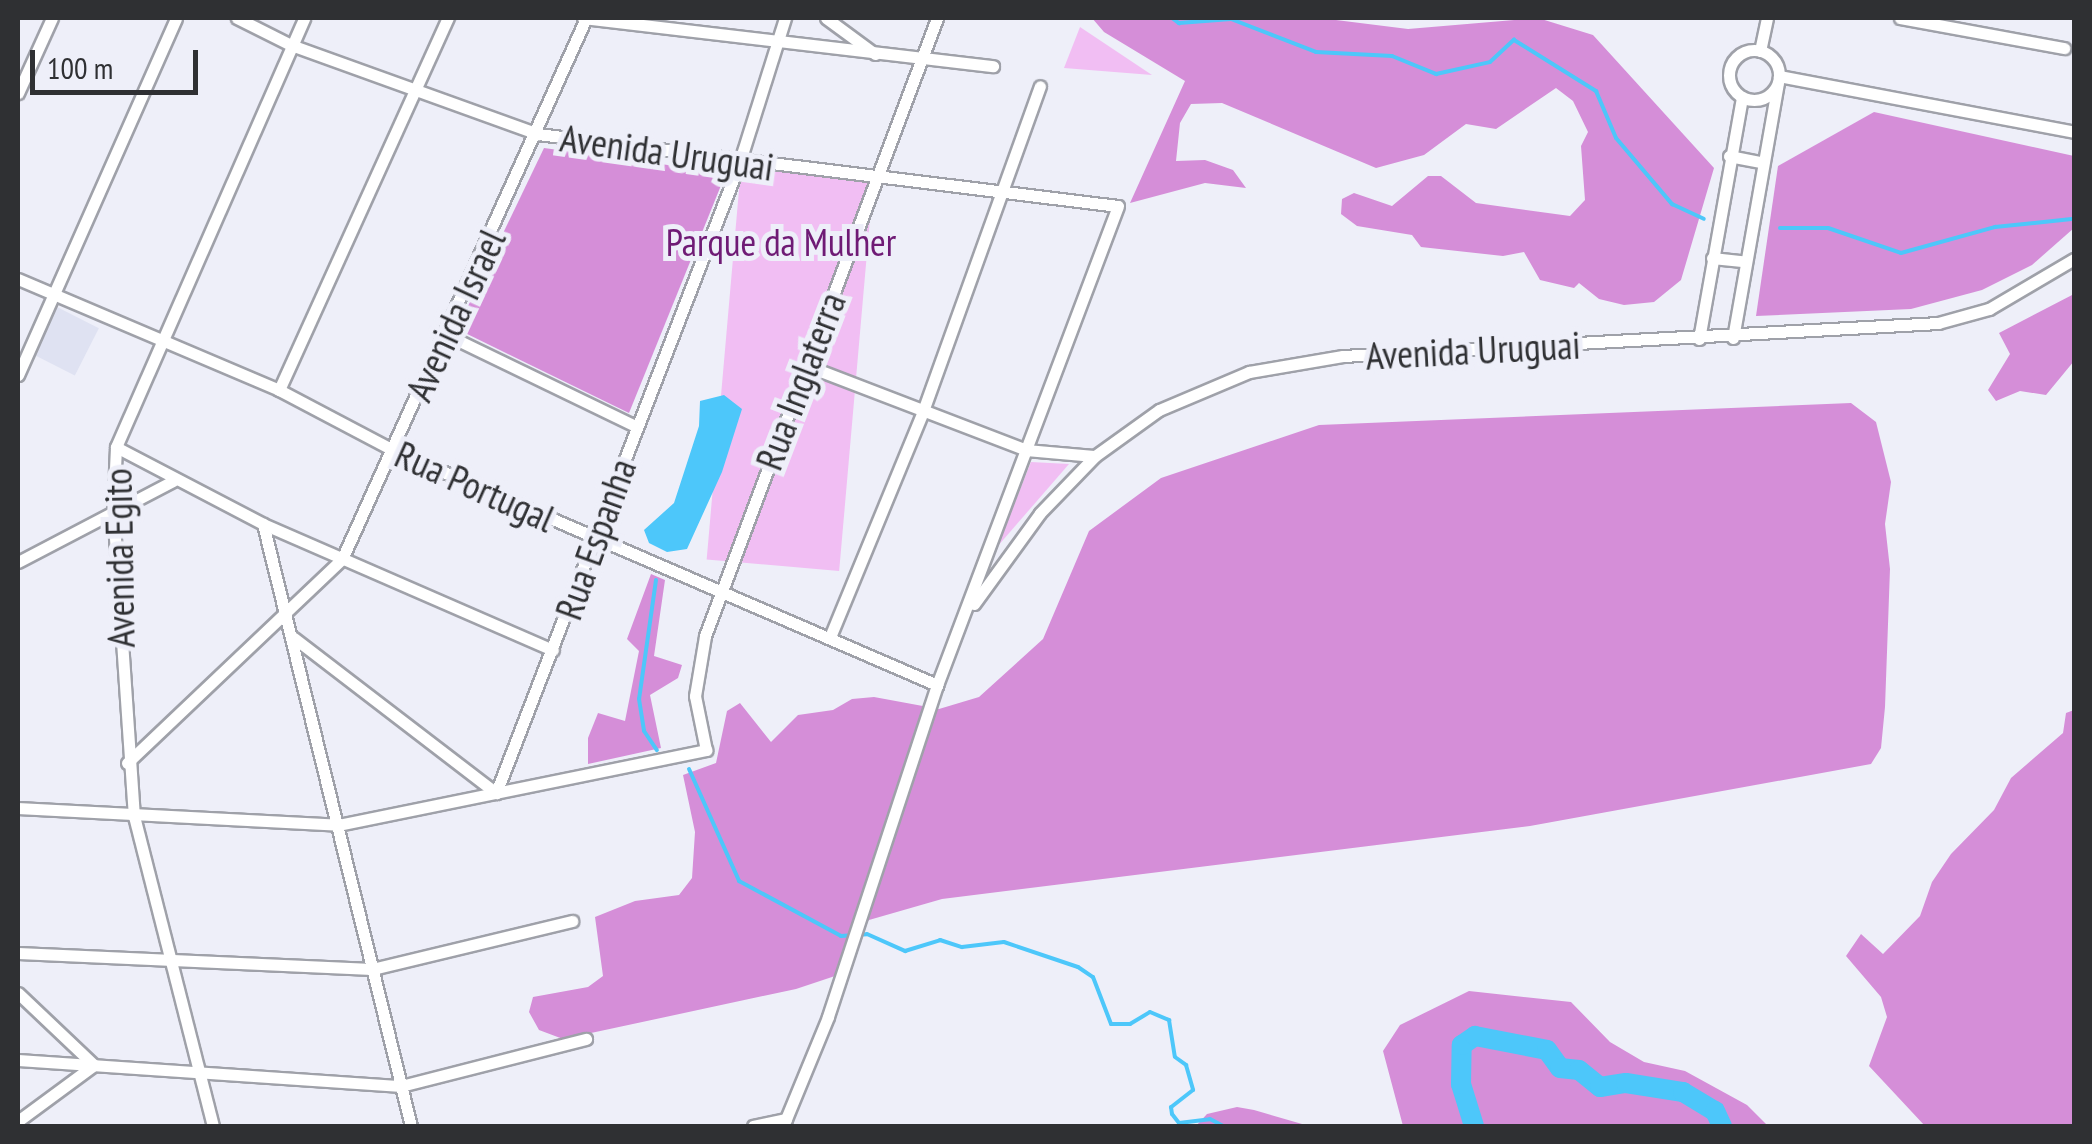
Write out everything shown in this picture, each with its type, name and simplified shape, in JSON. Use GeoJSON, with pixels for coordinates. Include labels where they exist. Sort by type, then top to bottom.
{"type":"FeatureCollection","features":[{"type":"Feature","properties":{"kind":"street"},"geometry":{"type":"LineString","coordinates":[[18,93],[52,18]]}},
{"type":"Feature","properties":{"kind":"street"},"geometry":{"type":"LineString","coordinates":[[18,376],[176,18]]}},
{"type":"Feature","properties":{"kind":"street","name":"Avenida Uruguai"},"geometry":{"type":"LineString","coordinates":[[236,18],[291,45],[538,134],[739,164],[880,176],[1118,206],[1026,450]]}},
{"type":"Feature","properties":{"kind":"street","name":"Avenida Egito"},"geometry":{"type":"LineString","coordinates":[[213,1126],[134,817],[127,763],[113,511],[116,447],[304,18]]}},
{"type":"Feature","properties":{"kind":"street"},"geometry":{"type":"LineString","coordinates":[[279,390],[448,18]]}},
{"type":"Feature","properties":{"kind":"street"},"geometry":{"type":"LineString","coordinates":[[585,18],[776,44],[993,66]]}},
{"type":"Feature","properties":{"kind":"street","name":"Avenida Israel"},"geometry":{"type":"LineString","coordinates":[[127,763],[342,559],[538,134],[585,18]]}},
{"type":"Feature","properties":{"kind":"street","name":"Rua Espanha"},"geometry":{"type":"LineString","coordinates":[[496,793],[598,540],[636,427],[739,164],[785,18]]}},
{"type":"Feature","properties":{"kind":"street"},"geometry":{"type":"LineString","coordinates":[[826,18],[875,54]]}},
{"type":"Feature","properties":{"kind":"street","name":"Rua Inglaterra"},"geometry":{"type":"LineString","coordinates":[[496,793],[706,750],[695,696],[697,664],[805,364],[880,176],[937,18]]}},
{"type":"Feature","properties":{"kind":"street"},"geometry":{"type":"LineString","coordinates":[[1760,51],[1767,18]]}},
{"type":"Feature","properties":{"kind":"street"},"geometry":{"type":"LineString","coordinates":[[1900,18],[2064,48]]}},
{"type":"Feature","properties":{"kind":"street"},"geometry":{"type":"LineString","coordinates":[[1699,338],[1742,97],[1730,70],[1738,56],[1760,51],[1774,60],[1779,80],[1759,162],[1732,338]]}},
{"type":"Feature","properties":{"kind":"street"},"geometry":{"type":"LineString","coordinates":[[1742,97],[1766,97],[1779,80]]}},
{"type":"Feature","properties":{"kind":"street"},"geometry":{"type":"LineString","coordinates":[[1779,80],[2074,132]]}},
{"type":"Feature","properties":{"kind":"street"},"geometry":{"type":"LineString","coordinates":[[830,636],[922,411],[1040,86]]}},
{"type":"Feature","properties":{"kind":"street"},"geometry":{"type":"LineString","coordinates":[[1729,156],[1759,162]]}},
{"type":"Feature","properties":{"kind":"street"},"geometry":{"type":"LineString","coordinates":[[1712,258],[1742,261]]}},
{"type":"Feature","properties":{"kind":"street","name":"Avenida Uruguai"},"geometry":{"type":"LineString","coordinates":[[960,624],[1005,556],[1094,456],[1182,398],[1272,366],[1938,324],[1989,309],[2074,259]]}},
{"type":"Feature","properties":{"kind":"street","name":"Rua Portugal"},"geometry":{"type":"LineString","coordinates":[[18,279],[159,343],[279,390],[392,450],[938,685]]}},
{"type":"Feature","properties":{"kind":"street"},"geometry":{"type":"LineString","coordinates":[[445,334],[636,427]]}},
{"type":"Feature","properties":{"kind":"street"},"geometry":{"type":"LineString","coordinates":[[805,364],[1026,450],[1094,456]]}},
{"type":"Feature","properties":{"kind":"street"},"geometry":{"type":"LineString","coordinates":[[116,447],[263,524],[553,650]]}},
{"type":"Feature","properties":{"kind":"street"},"geometry":{"type":"LineString","coordinates":[[753,1126],[784,1123],[853,941],[938,685],[1026,450]]}},
{"type":"Feature","properties":{"kind":"street"},"geometry":{"type":"LineString","coordinates":[[18,562],[173,480]]}},
{"type":"Feature","properties":{"kind":"street"},"geometry":{"type":"LineString","coordinates":[[263,524],[284,616],[294,638],[410,1126]]}},
{"type":"Feature","properties":{"kind":"street"},"geometry":{"type":"LineString","coordinates":[[294,638],[496,793]]}},
{"type":"Feature","properties":{"kind":"street"},"geometry":{"type":"LineString","coordinates":[[18,808],[338,825],[496,793]]}},
{"type":"Feature","properties":{"kind":"street"},"geometry":{"type":"LineString","coordinates":[[18,953],[372,969],[572,921]]}},
{"type":"Feature","properties":{"kind":"street"},"geometry":{"type":"LineString","coordinates":[[18,993],[94,1065]]}},
{"type":"Feature","properties":{"kind":"street"},"geometry":{"type":"LineString","coordinates":[[18,1060],[201,1076],[401,1086],[586,1040]]}},
{"type":"Feature","properties":{"kind":"street"},"geometry":{"type":"LineString","coordinates":[[18,1120],[94,1065]]}},
{"type":"Feature","properties":{"kind":"shaded area"},"geometry":{"type":"Polygon","coordinates":[[[1092,18],[1320,18],[1408,29],[1538,18],[1593,35],[1714,168],[1681,280],[1654,302],[1624,305],[1599,299],[1579,283],[1574,288],[1540,280],[1524,252],[1503,256],[1421,247],[1412,235],[1357,226],[1341,214],[1342,199],[1354,193],[1392,206],[1428,176],[1441,176],[1476,203],[1570,216],[1585,200],[1581,146],[1588,132],[1573,101],[1556,88],[1496,129],[1466,124],[1424,155],[1376,168],[1222,103],[1191,104],[1180,123],[1176,161],[1205,160],[1233,170],[1246,188],[1205,183],[1130,203],[1185,81],[1104,32],[1092,18]]]}},
{"type":"Feature","properties":{"kind":"shaded area"},"geometry":{"type":"Polygon","coordinates":[[[1874,112],[2074,156],[2074,228],[2032,265],[1982,290],[1911,309],[1756,316],[1778,166],[1874,112]]]}},
{"type":"Feature","properties":{"kind":"shaded area"},"geometry":{"type":"Polygon","coordinates":[[[544,148],[726,173],[629,413],[457,329],[544,148]]]}},
{"type":"Feature","properties":{"kind":"shaded area"},"geometry":{"type":"Polygon","coordinates":[[[2074,294],[2074,361],[2046,395],[2020,391],[1996,401],[1988,390],[2010,354],[1999,333],[2074,294]]]}},
{"type":"Feature","properties":{"kind":"shaded area"},"geometry":{"type":"Polygon","coordinates":[[[57,307],[99,328],[75,376],[33,354],[57,307]]]}},
{"type":"Feature","properties":{"kind":"shaded area"},"geometry":{"type":"Polygon","coordinates":[[[1851,403],[1876,422],[1891,482],[1885,524],[1890,569],[1885,707],[1881,748],[1871,764],[1530,826],[942,899],[869,920],[853,934],[841,974],[796,989],[563,1039],[539,1030],[529,1012],[533,997],[588,987],[603,976],[595,917],[635,901],[679,895],[692,878],[695,832],[683,775],[716,763],[727,711],[740,703],[771,742],[798,715],[833,710],[852,699],[874,697],[939,709],[979,697],[1043,639],[1089,531],[1161,478],[1319,425],[1851,403]]]}},
{"type":"Feature","properties":{"kind":"shaded area"},"geometry":{"type":"Polygon","coordinates":[[[651,574],[665,580],[654,656],[682,665],[678,678],[650,695],[661,748],[588,764],[588,738],[598,713],[625,721],[639,651],[627,639],[651,574]]]}},
{"type":"Feature","properties":{"kind":"shaded area"},"geometry":{"type":"Polygon","coordinates":[[[2074,710],[2074,1126],[1925,1126],[1869,1066],[1887,1017],[1881,997],[1846,956],[1861,934],[1883,954],[1920,916],[1932,882],[1951,854],[1994,810],[2011,778],[2063,733],[2066,713],[2074,710]]]}},
{"type":"Feature","properties":{"kind":"shaded area"},"geometry":{"type":"Polygon","coordinates":[[[1469,991],[1571,1002],[1610,1042],[1644,1062],[1685,1071],[1747,1105],[1768,1126],[1403,1126],[1383,1051],[1400,1025],[1469,991]]]}},
{"type":"Feature","properties":{"kind":"shaded area"},"geometry":{"type":"Polygon","coordinates":[[[1237,1107],[1309,1126],[1196,1126],[1207,1114],[1237,1107]]]}},
{"type":"Feature","properties":{"kind":"green space"},"geometry":{"type":"Polygon","coordinates":[[[1080,27],[1152,75],[1064,68],[1080,27]]]}},
{"type":"Feature","properties":{"kind":"green space","name":"Parque da Mulher"},"geometry":{"type":"Polygon","coordinates":[[[741,167],[873,179],[839,571],[707,560],[741,167]]]}},
{"type":"Feature","properties":{"kind":"green space"},"geometry":{"type":"Polygon","coordinates":[[[1031,462],[1069,464],[997,547],[1031,462]]]}},
{"type":"Feature","properties":{"kind":"water"},"geometry":{"type":"Polygon","coordinates":[[[724,395],[742,409],[722,472],[687,549],[667,552],[649,543],[644,530],[674,503],[699,426],[700,401],[724,395]]]}},
{"type":"Feature","properties":{"kind":"waterway"},"geometry":{"type":"LineString","coordinates":[[1172,18],[1179,23],[1231,19],[1316,52],[1392,56],[1436,74],[1490,62],[1514,40],[1596,91],[1616,138],[1672,204],[1704,219]]}},
{"type":"Feature","properties":{"kind":"waterway"},"geometry":{"type":"LineString","coordinates":[[1780,228],[1828,228],[1901,253],[1995,227],[2072,219]]}},
{"type":"Feature","properties":{"kind":"waterway"},"geometry":{"type":"LineString","coordinates":[[656,580],[639,699],[644,731],[657,750]]}},
{"type":"Feature","properties":{"kind":"waterway"},"geometry":{"type":"LineString","coordinates":[[689,769],[739,881],[841,936],[867,934],[905,951],[940,940],[962,947],[1004,942],[1078,967],[1093,977],[1111,1024],[1130,1024],[1150,1012],[1169,1020],[1175,1057],[1186,1065],[1193,1090],[1171,1107],[1172,1114],[1179,1123],[1210,1119],[1223,1126]]}},
{"type":"Feature","properties":{"kind":"waterway"},"geometry":{"type":"LineString","coordinates":[[1474,1126],[1461,1084],[1462,1045],[1475,1036],[1547,1050],[1560,1068],[1579,1070],[1600,1087],[1626,1083],[1683,1092],[1715,1111],[1722,1126]]}}]}
